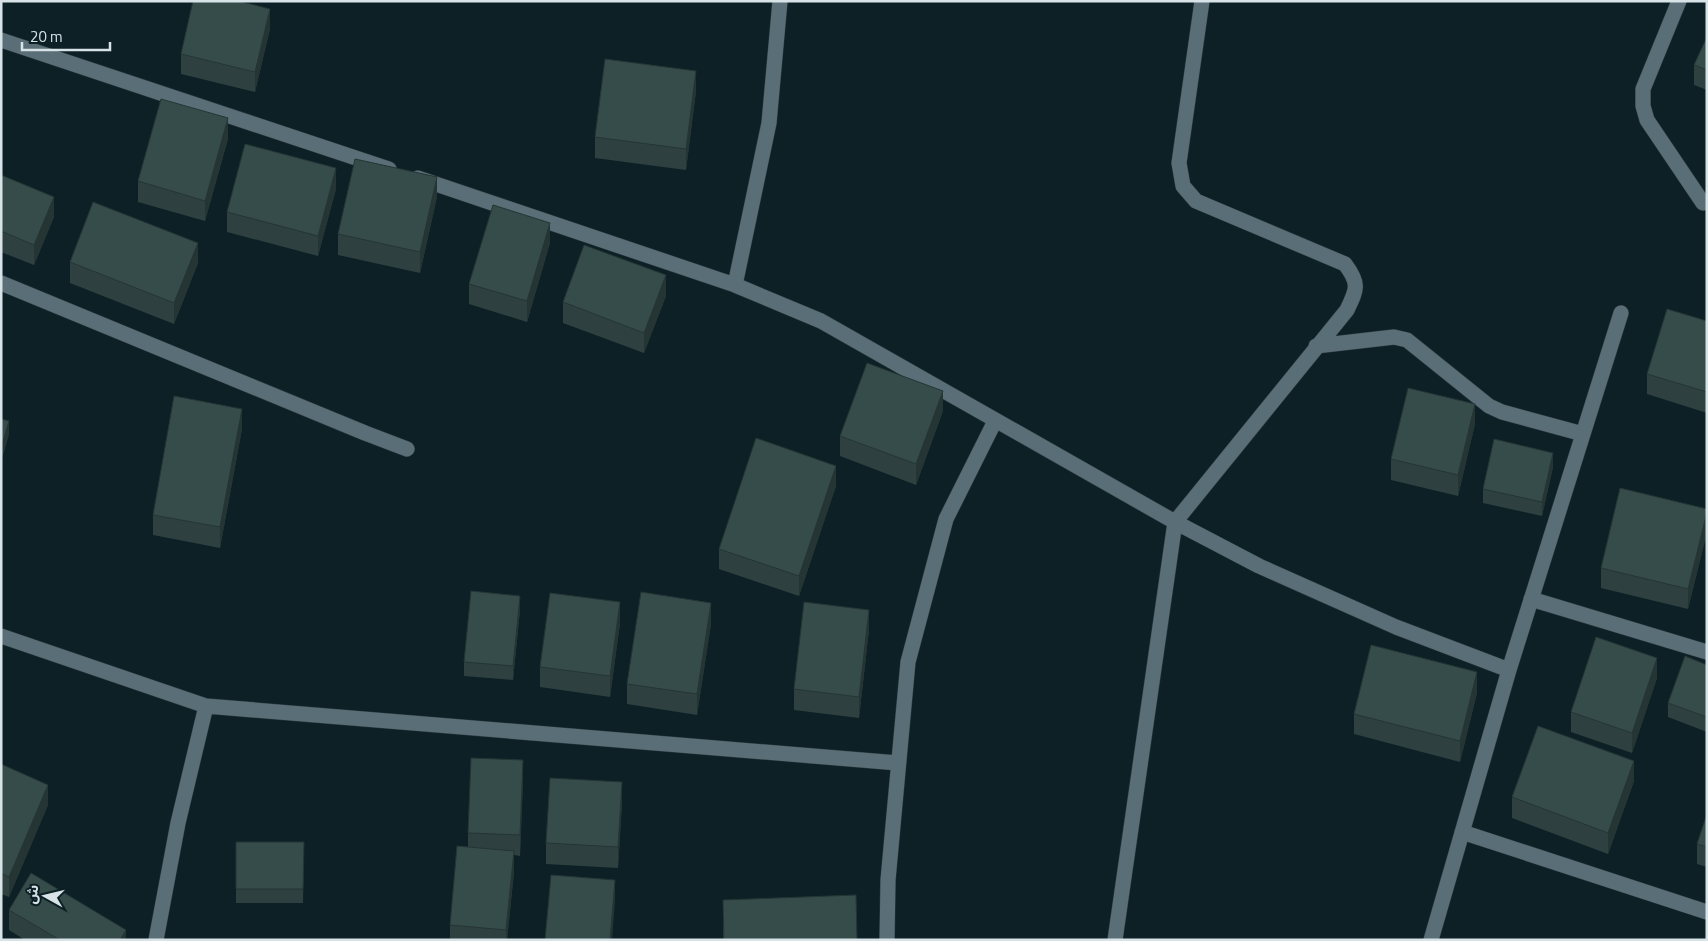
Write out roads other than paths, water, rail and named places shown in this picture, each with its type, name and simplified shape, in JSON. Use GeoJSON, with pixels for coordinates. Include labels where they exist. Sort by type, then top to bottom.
{"type":"FeatureCollection","features":[{"type":"Feature","properties":{"kind":"street"},"geometry":{"type":"LineString","coordinates":[[735,285],[769,123],[780,1]]}},
{"type":"Feature","properties":{"kind":"street"},"geometry":{"type":"LineString","coordinates":[[1115,940],[1175,522],[1347,310],[1355,292],[1354,277],[1345,264],[1196,201],[1183,186],[1179,163],[1202,1]]}},
{"type":"Feature","properties":{"kind":"street"},"geometry":{"type":"LineString","coordinates":[[1679,1],[1643,89],[1643,106],[1647,120],[1703,203]]}},
{"type":"Feature","properties":{"kind":"street"},"geometry":{"type":"LineString","coordinates":[[1,40],[735,285],[821,321],[1175,522],[1259,566],[1387,623],[1509,670]]}},
{"type":"Feature","properties":{"kind":"street"},"geometry":{"type":"LineString","coordinates":[[1,283],[407,449]]}},
{"type":"Feature","properties":{"kind":"street"},"geometry":{"type":"LineString","coordinates":[[1432,940],[1509,670],[1621,313]]}},
{"type":"Feature","properties":{"kind":"street"},"geometry":{"type":"LineString","coordinates":[[1316,346],[1394,337],[1407,340],[1489,406],[1502,412],[1583,434]]}},
{"type":"Feature","properties":{"kind":"street"},"geometry":{"type":"LineString","coordinates":[[887,940],[888,880],[908,662],[946,519],[995,421]]}},
{"type":"Feature","properties":{"kind":"street"},"geometry":{"type":"LineString","coordinates":[[1531,599],[1707,652]]}},
{"type":"Feature","properties":{"kind":"street"},"geometry":{"type":"LineString","coordinates":[[1,636],[206,706],[898,763]]}},
{"type":"Feature","properties":{"kind":"street"},"geometry":{"type":"LineString","coordinates":[[156,940],[178,823],[206,706]]}},
{"type":"Feature","properties":{"kind":"street"},"geometry":{"type":"LineString","coordinates":[[1462,832],[1707,912]]}}]}
